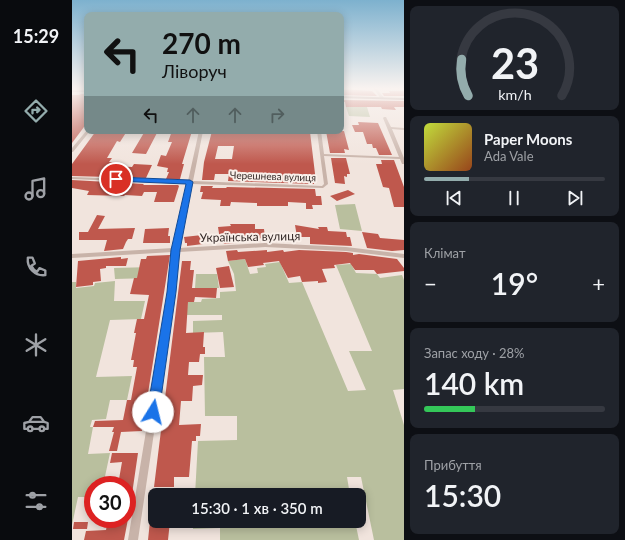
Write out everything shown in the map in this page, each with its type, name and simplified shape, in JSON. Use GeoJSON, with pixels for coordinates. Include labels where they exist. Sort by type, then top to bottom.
{"type":"FeatureCollection","features":[{"type":"Feature","properties":{"kind":"street"},"geometry":{"type":"LineString","coordinates":[[322,155],[403,160],[385,118]]}},
{"type":"Feature","properties":{"kind":"street"},"geometry":{"type":"LineString","coordinates":[[390,128],[404,129]]}},
{"type":"Feature","properties":{"kind":"street"},"geometry":{"type":"LineString","coordinates":[[72,151],[86,134]]}},
{"type":"Feature","properties":{"kind":"street"},"geometry":{"type":"LineString","coordinates":[[134,540],[172,292],[176,250],[200,134]]}},
{"type":"Feature","properties":{"kind":"street","name":"Черешнева вулиця"},"geometry":{"type":"LineString","coordinates":[[190,182],[323,186],[326,184],[318,134]]}},
{"type":"Feature","properties":{"kind":"street"},"geometry":{"type":"LineString","coordinates":[[72,178],[190,182]]}},
{"type":"Feature","properties":{"kind":"street","name":"Українська вулиця"},"geometry":{"type":"LineString","coordinates":[[72,256],[252,245],[279,245],[404,256]]}},
{"type":"Feature","properties":{"kind":"green space"},"geometry":{"type":"Polygon","coordinates":[[[348,114],[369,114],[370,117],[349,116],[348,114]]]}},
{"type":"Feature","properties":{"kind":"green space"},"geometry":{"type":"Polygon","coordinates":[[[355,204],[362,231],[340,229],[335,205],[355,204]]]}},
{"type":"Feature","properties":{"kind":"green space"},"geometry":{"type":"Polygon","coordinates":[[[245,259],[250,274],[258,273],[257,268],[266,267],[265,264],[280,262],[289,283],[302,282],[348,391],[366,390],[349,351],[372,351],[336,265],[351,264],[356,273],[377,274],[380,278],[402,275],[404,280],[404,389],[393,390],[404,425],[404,540],[374,540],[366,501],[366,488],[363,488],[361,477],[347,477],[349,488],[195,488],[198,441],[237,440],[237,416],[205,416],[204,357],[225,357],[223,332],[193,333],[193,321],[222,320],[222,315],[176,315],[187,308],[188,302],[201,302],[202,299],[220,298],[220,292],[236,291],[234,274],[228,261],[245,259]]]}},
{"type":"Feature","properties":{"kind":"green space"},"geometry":{"type":"Polygon","coordinates":[[[152,267],[150,278],[115,279],[114,268],[152,267]]]}},
{"type":"Feature","properties":{"kind":"green space"},"geometry":{"type":"Polygon","coordinates":[[[196,274],[217,274],[219,288],[195,288],[196,274]]]}},
{"type":"Feature","properties":{"kind":"green space"},"geometry":{"type":"Polygon","coordinates":[[[115,281],[114,301],[145,301],[141,319],[110,320],[96,377],[132,376],[127,400],[110,400],[106,419],[92,420],[90,427],[93,427],[88,454],[110,453],[105,476],[84,476],[84,497],[78,497],[72,525],[72,282],[76,282],[76,288],[94,286],[95,283],[115,281]]]}},
{"type":"Feature","properties":{"kind":"green space"},"geometry":{"type":"Polygon","coordinates":[[[193,528],[220,528],[193,529],[193,528]]]}},
{"type":"Feature","properties":{"kind":"green space"},"geometry":{"type":"Polygon","coordinates":[[[220,528],[356,528],[359,540],[220,540],[220,528]]]}},
{"type":"Feature","properties":{"kind":"building"},"geometry":{"type":"Polygon","coordinates":[[[72,114],[84,114],[84,127],[72,143],[72,114]]]}},
{"type":"Feature","properties":{"kind":"building"},"geometry":{"type":"Polygon","coordinates":[[[358,122],[378,123],[392,155],[379,155],[376,148],[373,148],[372,144],[367,144],[363,132],[355,132],[352,125],[359,125],[358,122]]]}},
{"type":"Feature","properties":{"kind":"building"},"geometry":{"type":"Polygon","coordinates":[[[344,131],[349,150],[344,149],[345,153],[330,153],[327,134],[344,134],[344,131]]]}},
{"type":"Feature","properties":{"kind":"building"},"geometry":{"type":"Polygon","coordinates":[[[94,134],[125,134],[120,142],[117,141],[107,158],[112,158],[109,162],[118,163],[115,166],[132,167],[134,164],[152,165],[146,178],[72,176],[72,164],[94,134]]]}},
{"type":"Feature","properties":{"kind":"building"},"geometry":{"type":"Polygon","coordinates":[[[143,134],[156,134],[146,154],[132,153],[143,134]]]}},
{"type":"Feature","properties":{"kind":"building"},"geometry":{"type":"Polygon","coordinates":[[[171,134],[191,134],[182,164],[184,164],[180,179],[166,179],[169,172],[167,172],[168,168],[157,166],[161,155],[166,156],[172,142],[168,142],[171,134]]]}},
{"type":"Feature","properties":{"kind":"building"},"geometry":{"type":"Polygon","coordinates":[[[211,134],[310,134],[316,182],[314,182],[314,184],[228,181],[229,174],[215,174],[214,180],[202,180],[204,162],[211,134]],[[218,146],[215,159],[232,159],[234,146],[218,146]]]}},
{"type":"Feature","properties":{"kind":"building"},"geometry":{"type":"Polygon","coordinates":[[[331,158],[346,158],[350,174],[347,174],[347,177],[344,176],[345,184],[335,183],[331,158]]]}},
{"type":"Feature","properties":{"kind":"building"},"geometry":{"type":"Polygon","coordinates":[[[381,160],[394,160],[404,187],[404,207],[394,207],[389,188],[383,187],[376,164],[382,164],[381,160]]]}},
{"type":"Feature","properties":{"kind":"building"},"geometry":{"type":"Polygon","coordinates":[[[72,180],[179,186],[174,202],[154,202],[157,192],[144,192],[142,196],[87,195],[89,191],[72,188],[72,180]]]}},
{"type":"Feature","properties":{"kind":"building"},"geometry":{"type":"Polygon","coordinates":[[[201,186],[213,186],[212,188],[315,189],[316,196],[321,196],[322,205],[312,205],[313,209],[306,209],[306,203],[288,202],[288,206],[257,206],[257,203],[231,202],[230,206],[220,206],[221,200],[201,199],[203,192],[200,192],[201,186]]]}},
{"type":"Feature","properties":{"kind":"building"},"geometry":{"type":"Polygon","coordinates":[[[348,190],[355,194],[337,201],[330,196],[348,190]]]}},
{"type":"Feature","properties":{"kind":"building"},"geometry":{"type":"Polygon","coordinates":[[[97,215],[105,216],[98,229],[135,228],[132,239],[128,239],[123,249],[104,251],[107,240],[79,240],[79,232],[88,232],[97,215]]]}},
{"type":"Feature","properties":{"kind":"building"},"geometry":{"type":"Polygon","coordinates":[[[230,224],[255,224],[255,229],[264,229],[265,238],[234,240],[235,243],[224,244],[223,240],[220,240],[218,227],[231,226],[230,224]]]}},
{"type":"Feature","properties":{"kind":"building"},"geometry":{"type":"Polygon","coordinates":[[[295,225],[319,229],[318,227],[327,227],[328,231],[346,232],[347,237],[350,237],[352,246],[310,244],[310,237],[297,237],[295,225]]]}},
{"type":"Feature","properties":{"kind":"building"},"geometry":{"type":"Polygon","coordinates":[[[169,228],[168,236],[170,236],[170,243],[143,243],[145,229],[169,228]]]}},
{"type":"Feature","properties":{"kind":"building"},"geometry":{"type":"Polygon","coordinates":[[[362,232],[378,234],[380,238],[404,240],[404,250],[392,251],[367,248],[362,232]]]}},
{"type":"Feature","properties":{"kind":"building"},"geometry":{"type":"Polygon","coordinates":[[[202,235],[203,244],[187,246],[187,243],[185,243],[184,237],[202,235]]]}},
{"type":"Feature","properties":{"kind":"building"},"geometry":{"type":"Polygon","coordinates":[[[237,250],[238,252],[267,250],[267,252],[283,250],[284,252],[299,250],[346,252],[353,253],[353,255],[359,254],[397,259],[404,268],[404,271],[377,274],[374,270],[355,270],[350,263],[334,265],[335,268],[322,269],[327,282],[302,282],[300,276],[288,278],[279,261],[248,267],[245,259],[228,261],[226,251],[237,250]]]}},
{"type":"Feature","properties":{"kind":"building"},"geometry":{"type":"Polygon","coordinates":[[[170,255],[142,431],[121,432],[117,451],[109,451],[114,427],[93,427],[95,421],[123,420],[127,400],[131,400],[137,367],[133,367],[134,360],[131,360],[136,333],[134,333],[137,319],[144,319],[149,295],[130,294],[134,278],[137,278],[141,259],[146,259],[147,256],[170,255]]]}},
{"type":"Feature","properties":{"kind":"building"},"geometry":{"type":"Polygon","coordinates":[[[121,257],[121,259],[128,258],[126,266],[106,266],[106,268],[100,269],[101,281],[93,282],[93,285],[76,287],[78,261],[121,257]]]}},
{"type":"Feature","properties":{"kind":"building"},"geometry":{"type":"Polygon","coordinates":[[[182,261],[191,261],[190,270],[194,270],[192,288],[217,288],[216,298],[195,297],[194,302],[188,302],[186,333],[204,332],[203,347],[205,347],[205,354],[200,354],[199,362],[189,362],[188,375],[203,375],[202,385],[193,386],[192,401],[181,401],[179,425],[201,424],[200,436],[196,436],[196,441],[192,441],[189,477],[174,477],[174,487],[154,487],[182,261]]]}},
{"type":"Feature","properties":{"kind":"building"},"geometry":{"type":"Polygon","coordinates":[[[229,266],[234,287],[220,288],[216,268],[229,266]]]}},
{"type":"Feature","properties":{"kind":"building"},"geometry":{"type":"Polygon","coordinates":[[[112,453],[138,453],[135,476],[120,476],[122,462],[110,463],[112,453]]]}},
{"type":"Feature","properties":{"kind":"building"},"geometry":{"type":"Polygon","coordinates":[[[74,522],[84,522],[84,528],[87,528],[87,529],[73,529],[74,522]]]}},
{"type":"Feature","properties":{"kind":"building"},"geometry":{"type":"Polygon","coordinates":[[[106,528],[126,528],[124,540],[84,540],[86,531],[106,530],[106,528]]]}},
{"type":"Feature","properties":{"kind":"building"},"geometry":{"type":"Polygon","coordinates":[[[149,528],[169,528],[168,540],[148,540],[149,528]]]}},
{"type":"Feature","properties":{"kind":"route"},"geometry":{"type":"LineString","coordinates":[[116,179],[190,182],[176,250],[172,292],[153,412]]}}]}
